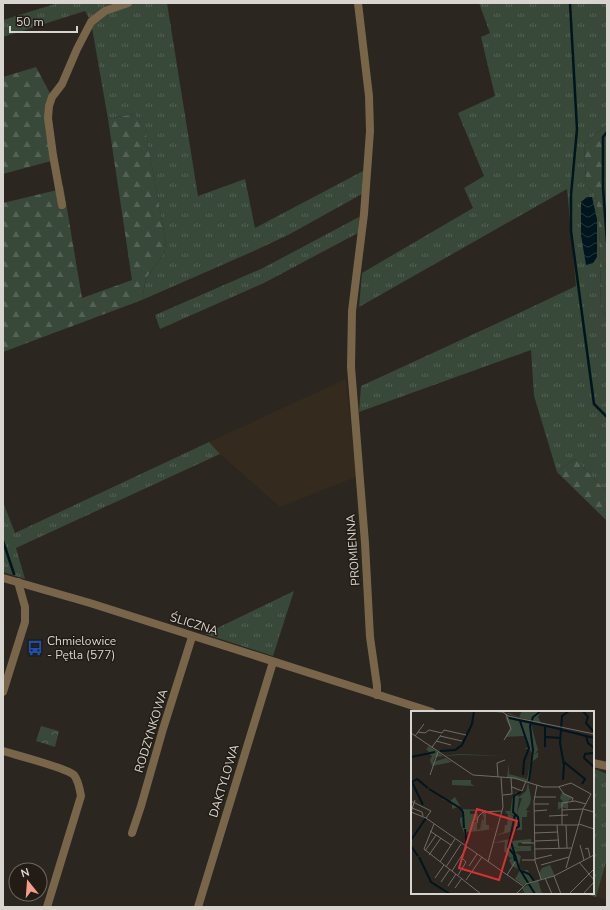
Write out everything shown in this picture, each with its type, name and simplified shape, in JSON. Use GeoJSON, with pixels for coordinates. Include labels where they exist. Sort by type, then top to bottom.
{"type":"FeatureCollection","features":[{"type":"Feature","properties":{"kind":"street"},"geometry":{"type":"LineString","coordinates":[[62,205],[48,118],[49,106],[52,97],[62,84],[77,49],[91,22],[105,11],[128,3]]}},
{"type":"Feature","properties":{"kind":"street","name":"PROMIENNA"},"geometry":{"type":"LineString","coordinates":[[358,3],[369,96],[370,131],[364,214],[352,311],[351,367],[355,402],[370,636],[377,695]]}},
{"type":"Feature","properties":{"kind":"street","name":"ŚLICZNA"},"geometry":{"type":"LineString","coordinates":[[3,578],[90,603],[192,637],[429,711]]}},
{"type":"Feature","properties":{"kind":"street"},"geometry":{"type":"LineString","coordinates":[[3,692],[25,622],[25,607],[18,582]]}},
{"type":"Feature","properties":{"kind":"street","name":"RODZYNKOWA"},"geometry":{"type":"LineString","coordinates":[[132,833],[192,637]]}},
{"type":"Feature","properties":{"kind":"street","name":"DAKTYLOWA"},"geometry":{"type":"LineString","coordinates":[[198,907],[273,662]]}},
{"type":"Feature","properties":{"kind":"street"},"geometry":{"type":"LineString","coordinates":[[3,751],[56,767],[73,774],[76,778],[81,796],[47,907]]}},
{"type":"Feature","properties":{"kind":"street"},"geometry":{"type":"LineString","coordinates":[[594,762],[607,766]]}},
{"type":"Feature","properties":{"kind":"shaded area"},"geometry":{"type":"Polygon","coordinates":[[[346,379],[356,477],[280,507],[220,454],[209,442],[346,379]]]}},
{"type":"Feature","properties":{"kind":"shaded area"},"geometry":{"type":"Polygon","coordinates":[[[607,859],[607,900],[596,897],[607,859]]]}},
{"type":"Feature","properties":{"kind":"green space"},"geometry":{"type":"Polygon","coordinates":[[[58,3],[167,3],[198,196],[245,179],[255,228],[363,171],[362,194],[290,234],[142,300],[146,278],[164,254],[166,243],[145,129],[134,114],[108,119],[91,22],[85,11],[3,37],[3,20],[58,3]]]}},
{"type":"Feature","properties":{"kind":"green space"},"geometry":{"type":"Polygon","coordinates":[[[479,3],[607,3],[607,125],[584,144],[586,185],[595,194],[599,222],[601,309],[607,319],[607,492],[575,459],[557,472],[534,396],[531,350],[359,412],[361,386],[576,286],[567,189],[359,307],[362,273],[473,208],[464,188],[484,176],[458,113],[495,96],[481,37],[490,33],[479,3]]]}},
{"type":"Feature","properties":{"kind":"green space"},"geometry":{"type":"Polygon","coordinates":[[[36,67],[52,97],[51,161],[3,174],[3,77],[36,67]]]}},
{"type":"Feature","properties":{"kind":"green space"},"geometry":{"type":"Polygon","coordinates":[[[134,114],[145,128],[166,243],[164,254],[146,278],[142,300],[3,352],[3,203],[57,190],[63,185],[82,298],[132,280],[108,119],[134,114]]]}},
{"type":"Feature","properties":{"kind":"green space"},"geometry":{"type":"Polygon","coordinates":[[[607,125],[607,319],[601,309],[599,222],[595,194],[586,185],[584,144],[607,125]]]}},
{"type":"Feature","properties":{"kind":"green space"},"geometry":{"type":"Polygon","coordinates":[[[359,217],[358,233],[264,283],[160,329],[155,315],[263,268],[359,217]]]}},
{"type":"Feature","properties":{"kind":"green space"},"geometry":{"type":"Polygon","coordinates":[[[209,442],[220,454],[16,548],[25,579],[3,572],[3,502],[15,533],[209,442]]]}},
{"type":"Feature","properties":{"kind":"green space"},"geometry":{"type":"Polygon","coordinates":[[[575,459],[607,492],[607,521],[557,472],[575,459]]]}},
{"type":"Feature","properties":{"kind":"green space"},"geometry":{"type":"Polygon","coordinates":[[[294,591],[273,656],[205,634],[294,591]]]}},
{"type":"Feature","properties":{"kind":"green space"},"geometry":{"type":"Polygon","coordinates":[[[41,726],[59,731],[55,747],[36,741],[41,726]]]}},
{"type":"Feature","properties":{"kind":"green space"},"geometry":{"type":"Polygon","coordinates":[[[594,768],[607,774],[607,859],[596,897],[586,894],[594,894],[594,768]]]}},
{"type":"Feature","properties":{"kind":"water"},"geometry":{"type":"Polygon","coordinates":[[[587,197],[592,197],[597,219],[597,257],[593,263],[586,265],[581,235],[581,202],[587,197]]]}},
{"type":"Feature","properties":{"kind":"waterway"},"geometry":{"type":"LineString","coordinates":[[570,3],[577,129],[571,195],[571,231],[594,404],[607,417]]}},
{"type":"Feature","properties":{"kind":"waterway"},"geometry":{"type":"LineString","coordinates":[[607,132],[603,137],[603,188],[607,242]]}},
{"type":"Feature","properties":{"kind":"waterway"},"geometry":{"type":"LineString","coordinates":[[3,541],[14,574]]}},
{"type":"Feature","properties":{"kind":"place","name":"Chmielowice - Pętla (577)"},"geometry":{"type":"Point","coordinates":[35,648]}}]}
